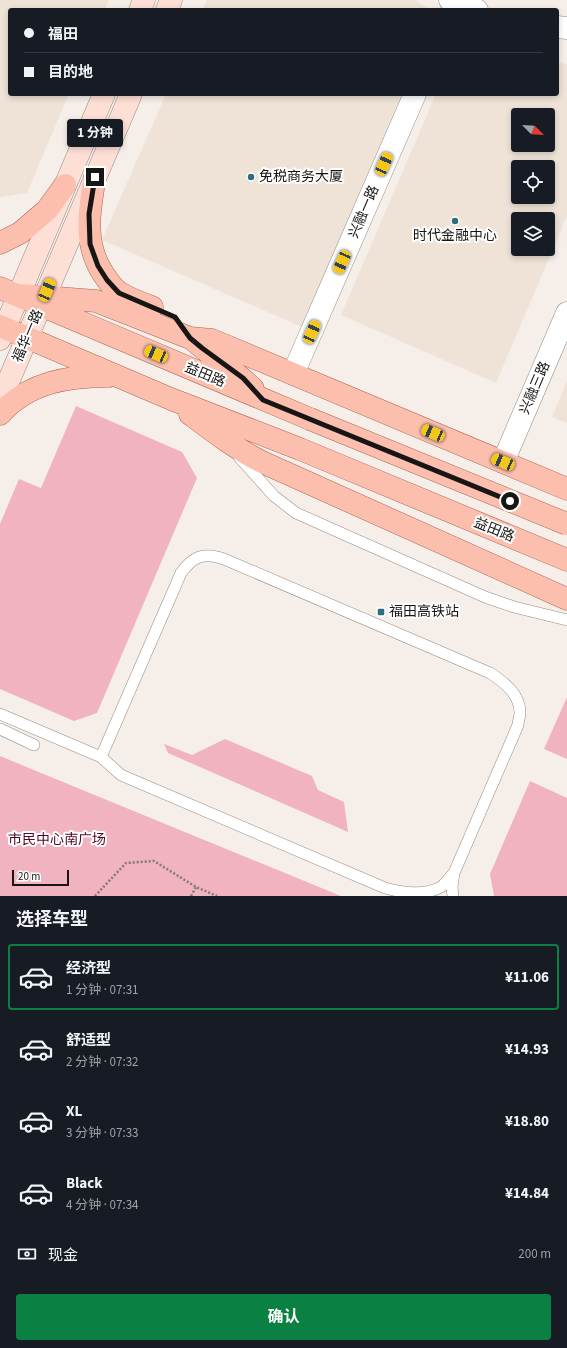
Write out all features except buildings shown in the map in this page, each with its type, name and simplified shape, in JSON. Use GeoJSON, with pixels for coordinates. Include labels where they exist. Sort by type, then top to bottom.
{"type":"FeatureCollection","features":[{"type":"Feature","properties":{"kind":"main road"},"geometry":{"type":"LineString","coordinates":[[95,177],[89,214],[90,244],[98,266],[107,280],[119,293],[175,317],[190,338],[243,378],[263,400]]}},
{"type":"Feature","properties":{"kind":"main road"},"geometry":{"type":"LineString","coordinates":[[0,243],[20,233],[47,210],[65,185]]}},
{"type":"Feature","properties":{"kind":"main road"},"geometry":{"type":"LineString","coordinates":[[9,292],[42,301],[96,301],[190,338],[212,340],[567,489]]}},
{"type":"Feature","properties":{"kind":"main road","name":"益田路"},"geometry":{"type":"LineString","coordinates":[[42,301],[263,400],[567,524]]}},
{"type":"Feature","properties":{"kind":"main road","name":"益田路"},"geometry":{"type":"LineString","coordinates":[[2,331],[27,337],[170,399],[300,450],[567,560]]}},
{"type":"Feature","properties":{"kind":"main road"},"geometry":{"type":"LineString","coordinates":[[0,414],[26,393],[47,383],[83,376],[117,376]]}},
{"type":"Feature","properties":{"kind":"main road"},"geometry":{"type":"LineString","coordinates":[[170,399],[226,441],[262,462],[567,599]]}},
{"type":"Feature","properties":{"kind":"street"},"geometry":{"type":"LineString","coordinates":[[452,4],[468,8]]}},
{"type":"Feature","properties":{"kind":"street","name":"福华一路"},"geometry":{"type":"LineString","coordinates":[[2,331],[9,292],[65,185],[103,96]]}},
{"type":"Feature","properties":{"kind":"street","name":"福华一路"},"geometry":{"type":"LineString","coordinates":[[0,401],[130,96]]}},
{"type":"Feature","properties":{"kind":"street","name":"兴融一路"},"geometry":{"type":"LineString","coordinates":[[293,374],[414,96]]}},
{"type":"Feature","properties":{"kind":"street","name":"兴融三路"},"geometry":{"type":"LineString","coordinates":[[503,462],[567,313]]}},
{"type":"Feature","properties":{"kind":"lane"},"geometry":{"type":"LineString","coordinates":[[226,441],[274,496],[296,513],[485,597],[514,608],[567,620]]}},
{"type":"Feature","properties":{"kind":"lane"},"geometry":{"type":"LineString","coordinates":[[101,757],[181,573],[186,565],[194,559],[201,556],[217,556],[490,673],[501,680],[510,689],[516,698],[520,712],[518,725],[454,873],[452,888],[454,896]]}},
{"type":"Feature","properties":{"kind":"lane"},"geometry":{"type":"LineString","coordinates":[[0,714],[101,757],[121,775],[385,888],[407,894],[425,894],[440,887],[454,873]]}},
{"type":"Feature","properties":{"kind":"lane"},"geometry":{"type":"LineString","coordinates":[[0,729],[34,745]]}},
{"type":"Feature","properties":{"kind":"lane"},"geometry":{"type":"LineString","coordinates":[[385,888],[395,896]]}},
{"type":"Feature","properties":{"kind":"path"},"geometry":{"type":"LineString","coordinates":[[95,896],[126,863],[154,861],[196,887],[217,896]]}},
{"type":"Feature","properties":{"kind":"path"},"geometry":{"type":"LineString","coordinates":[[191,896],[196,887]]}},
{"type":"Feature","properties":{"kind":"shaded area"},"geometry":{"type":"Polygon","coordinates":[[[0,0],[109,0],[106,8],[8,8],[8,96],[68,96],[27,193],[0,197],[0,0]]]}},
{"type":"Feature","properties":{"kind":"shaded area"},"geometry":{"type":"Polygon","coordinates":[[[207,0],[415,0],[427,8],[203,8],[207,0]]]}},
{"type":"Feature","properties":{"kind":"shaded area","name":"时代金融中心"},"geometry":{"type":"Polygon","coordinates":[[[559,62],[567,64],[567,216],[555,244],[555,212],[511,212],[511,256],[550,256],[496,383],[341,315],[435,96],[559,96],[559,62]]]}},
{"type":"Feature","properties":{"kind":"shaded area","name":"免税商务大厦"},"geometry":{"type":"Polygon","coordinates":[[[165,96],[402,96],[302,327],[102,240],[165,96]]]}},
{"type":"Feature","properties":{"kind":"shaded area"},"geometry":{"type":"Polygon","coordinates":[[[567,381],[567,423],[552,417],[567,381]]]}},
{"type":"Feature","properties":{"kind":"green space"},"geometry":{"type":"Polygon","coordinates":[[[76,406],[182,452],[197,478],[97,713],[74,721],[0,689],[0,524],[19,479],[41,488],[76,406]]]}},
{"type":"Feature","properties":{"kind":"green space"},"geometry":{"type":"Polygon","coordinates":[[[567,697],[567,759],[544,749],[567,697]]]}},
{"type":"Feature","properties":{"kind":"green space"},"geometry":{"type":"Polygon","coordinates":[[[225,739],[312,776],[318,790],[344,802],[348,832],[168,753],[164,744],[192,755],[225,739]]]}},
{"type":"Feature","properties":{"kind":"green space","name":"市民中心南广场"},"geometry":{"type":"Polygon","coordinates":[[[0,756],[46,775],[341,896],[0,896],[0,756]]]}},
{"type":"Feature","properties":{"kind":"green space"},"geometry":{"type":"Polygon","coordinates":[[[530,781],[567,798],[567,896],[494,896],[490,874],[530,781]]]}},
{"type":"Feature","properties":{"kind":"place","name":"免税商务大厦"},"geometry":{"type":"Point","coordinates":[251,177]}},
{"type":"Feature","properties":{"kind":"place","name":"时代金融中心"},"geometry":{"type":"Point","coordinates":[455,221]}},
{"type":"Feature","properties":{"kind":"place","name":"福田高铁站"},"geometry":{"type":"Point","coordinates":[381,612]}},
{"type":"Feature","properties":{"kind":"route"},"geometry":{"type":"LineString","coordinates":[[95,177],[89,214],[90,244],[98,266],[107,280],[119,293],[175,317],[190,338],[243,378],[263,400],[510,501]]}}]}
